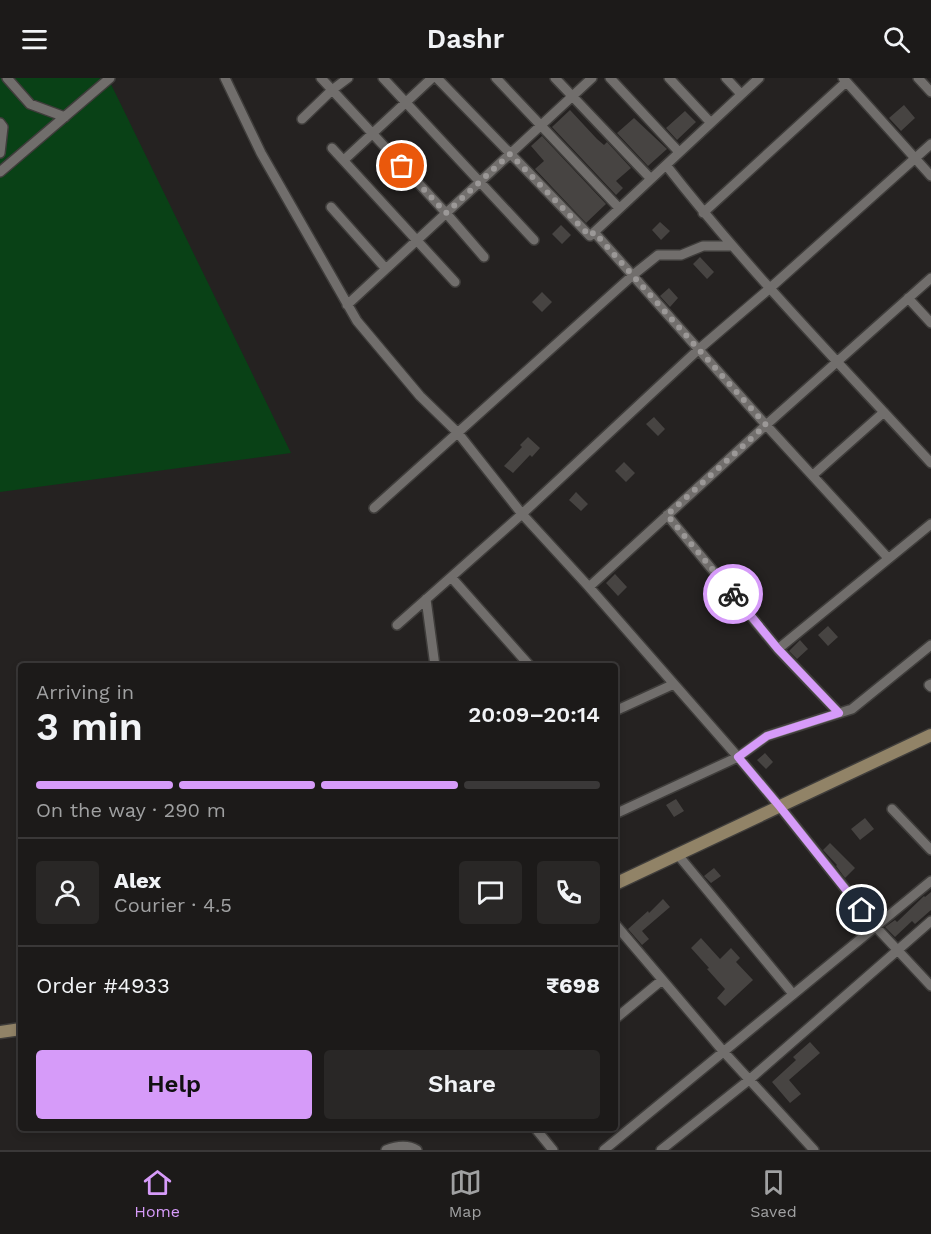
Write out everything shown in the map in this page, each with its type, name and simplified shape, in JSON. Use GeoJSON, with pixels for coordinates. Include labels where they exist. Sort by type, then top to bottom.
{"type":"FeatureCollection","features":[{"type":"Feature","properties":{"kind":"street"},"geometry":{"type":"LineString","coordinates":[[7,78],[30,104],[65,117]]}},
{"type":"Feature","properties":{"kind":"street"},"geometry":{"type":"LineString","coordinates":[[0,172],[110,78]]}},
{"type":"Feature","properties":{"kind":"street"},"geometry":{"type":"LineString","coordinates":[[225,78],[261,153],[357,321],[420,396],[458,434],[522,514],[738,757],[876,927],[931,986]]}},
{"type":"Feature","properties":{"kind":"street"},"geometry":{"type":"LineString","coordinates":[[321,78],[484,257]]}},
{"type":"Feature","properties":{"kind":"street"},"geometry":{"type":"LineString","coordinates":[[302,119],[348,78]]}},
{"type":"Feature","properties":{"kind":"street"},"geometry":{"type":"LineString","coordinates":[[383,78],[534,240]]}},
{"type":"Feature","properties":{"kind":"street"},"geometry":{"type":"LineString","coordinates":[[344,160],[432,78]]}},
{"type":"Feature","properties":{"kind":"street"},"geometry":{"type":"LineString","coordinates":[[437,78],[590,236],[759,78]]}},
{"type":"Feature","properties":{"kind":"street"},"geometry":{"type":"LineString","coordinates":[[496,78],[619,208]]}},
{"type":"Feature","properties":{"kind":"street"},"geometry":{"type":"LineString","coordinates":[[555,78],[651,179]]}},
{"type":"Feature","properties":{"kind":"street"},"geometry":{"type":"LineString","coordinates":[[347,305],[592,78]]}},
{"type":"Feature","properties":{"kind":"street"},"geometry":{"type":"LineString","coordinates":[[610,78],[679,152]]}},
{"type":"Feature","properties":{"kind":"street"},"geometry":{"type":"LineString","coordinates":[[669,78],[711,123]]}},
{"type":"Feature","properties":{"kind":"street"},"geometry":{"type":"LineString","coordinates":[[726,78],[741,94]]}},
{"type":"Feature","properties":{"kind":"street"},"geometry":{"type":"LineString","coordinates":[[918,78],[931,92]]}},
{"type":"Feature","properties":{"kind":"street"},"geometry":{"type":"LineString","coordinates":[[703,213],[845,80],[931,176]]}},
{"type":"Feature","properties":{"kind":"street"},"geometry":{"type":"LineString","coordinates":[[0,123],[3,126],[0,153]]}},
{"type":"Feature","properties":{"kind":"street"},"geometry":{"type":"LineString","coordinates":[[397,625],[522,514],[699,349],[931,144]]}},
{"type":"Feature","properties":{"kind":"street"},"geometry":{"type":"LineString","coordinates":[[332,148],[455,282]]}},
{"type":"Feature","properties":{"kind":"street"},"geometry":{"type":"LineString","coordinates":[[666,165],[703,213],[769,289],[931,463]]}},
{"type":"Feature","properties":{"kind":"street"},"geometry":{"type":"LineString","coordinates":[[331,207],[386,269]]}},
{"type":"Feature","properties":{"kind":"street"},"geometry":{"type":"LineString","coordinates":[[594,232],[888,558]]}},
{"type":"Feature","properties":{"kind":"street"},"geometry":{"type":"LineString","coordinates":[[374,508],[658,255],[681,255],[703,246],[732,246]]}},
{"type":"Feature","properties":{"kind":"street"},"geometry":{"type":"LineString","coordinates":[[589,587],[931,278]]}},
{"type":"Feature","properties":{"kind":"street"},"geometry":{"type":"LineString","coordinates":[[908,298],[931,323]]}},
{"type":"Feature","properties":{"kind":"street"},"geometry":{"type":"LineString","coordinates":[[813,475],[884,412]]}},
{"type":"Feature","properties":{"kind":"street"},"geometry":{"type":"LineString","coordinates":[[667,515],[778,649],[839,713]]}},
{"type":"Feature","properties":{"kind":"street"},"geometry":{"type":"LineString","coordinates":[[778,649],[931,524]]}},
{"type":"Feature","properties":{"kind":"street"},"geometry":{"type":"LineString","coordinates":[[451,577],[527,663]]}},
{"type":"Feature","properties":{"kind":"street"},"geometry":{"type":"LineString","coordinates":[[426,599],[435,663]]}},
{"type":"Feature","properties":{"kind":"street"},"geometry":{"type":"LineString","coordinates":[[618,813],[738,757],[767,736],[852,709],[931,645]]}},
{"type":"Feature","properties":{"kind":"street"},"geometry":{"type":"LineString","coordinates":[[618,710],[674,684]]}},
{"type":"Feature","properties":{"kind":"street"},"geometry":{"type":"LineString","coordinates":[[618,883],[931,735]]}},
{"type":"Feature","properties":{"kind":"street"},"geometry":{"type":"LineString","coordinates":[[892,809],[931,850]]}},
{"type":"Feature","properties":{"kind":"street"},"geometry":{"type":"LineString","coordinates":[[678,855],[794,994]]}},
{"type":"Feature","properties":{"kind":"street"},"geometry":{"type":"LineString","coordinates":[[604,1150],[931,881]]}},
{"type":"Feature","properties":{"kind":"street"},"geometry":{"type":"LineString","coordinates":[[667,1148],[750,1080],[931,921]]}},
{"type":"Feature","properties":{"kind":"street"},"geometry":{"type":"LineString","coordinates":[[618,928],[723,1051],[814,1150]]}},
{"type":"Feature","properties":{"kind":"street"},"geometry":{"type":"LineString","coordinates":[[618,1017],[662,980]]}},
{"type":"Feature","properties":{"kind":"street"},"geometry":{"type":"LineString","coordinates":[[0,1032],[18,1029]]}},
{"type":"Feature","properties":{"kind":"street"},"geometry":{"type":"LineString","coordinates":[[537,1131],[553,1150]]}},
{"type":"Feature","properties":{"kind":"street"},"geometry":{"type":"LineString","coordinates":[[386,1150],[398,1146],[417,1150]]}},
{"type":"Feature","properties":{"kind":"green space"},"geometry":{"type":"Polygon","coordinates":[[[0,78],[108,78],[291,453],[0,492],[0,78]]]}},
{"type":"Feature","properties":{"kind":"building"},"geometry":{"type":"Polygon","coordinates":[[[904,105],[915,118],[901,131],[889,118],[904,105]]]}},
{"type":"Feature","properties":{"kind":"building"},"geometry":{"type":"Polygon","coordinates":[[[570,110],[597,139],[604,145],[607,142],[631,168],[616,181],[623,188],[616,195],[552,127],[570,110]]]}},
{"type":"Feature","properties":{"kind":"building"},"geometry":{"type":"Polygon","coordinates":[[[685,111],[696,122],[677,140],[666,128],[685,111]]]}},
{"type":"Feature","properties":{"kind":"building"},"geometry":{"type":"Polygon","coordinates":[[[634,118],[667,149],[648,166],[617,133],[634,118]]]}},
{"type":"Feature","properties":{"kind":"building"},"geometry":{"type":"Polygon","coordinates":[[[542,136],[606,204],[586,223],[535,169],[544,161],[531,146],[542,136]]]}},
{"type":"Feature","properties":{"kind":"building"},"geometry":{"type":"Polygon","coordinates":[[[660,222],[670,231],[661,240],[652,230],[660,222]]]}},
{"type":"Feature","properties":{"kind":"building"},"geometry":{"type":"Polygon","coordinates":[[[561,225],[571,235],[562,244],[552,234],[561,225]]]}},
{"type":"Feature","properties":{"kind":"building"},"geometry":{"type":"Polygon","coordinates":[[[700,257],[714,272],[707,279],[693,264],[700,257]]]}},
{"type":"Feature","properties":{"kind":"building"},"geometry":{"type":"Polygon","coordinates":[[[669,288],[678,298],[670,307],[660,296],[669,288]]]}},
{"type":"Feature","properties":{"kind":"building"},"geometry":{"type":"Polygon","coordinates":[[[542,292],[552,302],[542,312],[532,302],[542,292]]]}},
{"type":"Feature","properties":{"kind":"building"},"geometry":{"type":"Polygon","coordinates":[[[654,417],[665,429],[658,436],[646,424],[654,417]]]}},
{"type":"Feature","properties":{"kind":"building"},"geometry":{"type":"Polygon","coordinates":[[[528,437],[540,448],[513,473],[504,466],[528,437]]]}},
{"type":"Feature","properties":{"kind":"building"},"geometry":{"type":"Polygon","coordinates":[[[624,462],[635,473],[626,482],[615,471],[624,462]]]}},
{"type":"Feature","properties":{"kind":"building"},"geometry":{"type":"Polygon","coordinates":[[[576,492],[588,504],[581,511],[569,500],[576,492]]]}},
{"type":"Feature","properties":{"kind":"building"},"geometry":{"type":"Polygon","coordinates":[[[615,574],[627,587],[618,596],[606,583],[615,574]]]}},
{"type":"Feature","properties":{"kind":"building"},"geometry":{"type":"Polygon","coordinates":[[[828,626],[838,637],[828,646],[818,635],[828,626]]]}},
{"type":"Feature","properties":{"kind":"building"},"geometry":{"type":"Polygon","coordinates":[[[800,640],[808,649],[797,659],[789,651],[800,640]]]}},
{"type":"Feature","properties":{"kind":"building"},"geometry":{"type":"Polygon","coordinates":[[[765,753],[773,762],[766,769],[757,760],[765,753]]]}},
{"type":"Feature","properties":{"kind":"building"},"geometry":{"type":"Polygon","coordinates":[[[676,799],[684,811],[674,817],[666,805],[676,799]]]}},
{"type":"Feature","properties":{"kind":"building"},"geometry":{"type":"Polygon","coordinates":[[[865,818],[874,829],[860,840],[851,829],[865,818]]]}},
{"type":"Feature","properties":{"kind":"building"},"geometry":{"type":"Polygon","coordinates":[[[830,843],[855,868],[845,878],[823,850],[830,843]]]}},
{"type":"Feature","properties":{"kind":"building"},"geometry":{"type":"Polygon","coordinates":[[[714,868],[721,876],[711,883],[704,876],[714,868]]]}},
{"type":"Feature","properties":{"kind":"building"},"geometry":{"type":"Polygon","coordinates":[[[931,892],[931,910],[915,924],[912,921],[895,937],[885,927],[895,920],[897,922],[931,892]]]}},
{"type":"Feature","properties":{"kind":"building"},"geometry":{"type":"Polygon","coordinates":[[[663,899],[670,907],[642,931],[649,939],[642,945],[628,929],[663,899]]]}},
{"type":"Feature","properties":{"kind":"building"},"geometry":{"type":"Polygon","coordinates":[[[701,938],[720,959],[731,948],[740,958],[736,962],[753,980],[725,1006],[717,998],[725,989],[691,948],[701,938]]]}},
{"type":"Feature","properties":{"kind":"building"},"geometry":{"type":"Polygon","coordinates":[[[810,1042],[820,1053],[789,1080],[801,1094],[790,1103],[772,1082],[796,1060],[793,1057],[810,1042]]]}},
{"type":"Feature","properties":{"kind":"way so far"},"geometry":{"type":"LineString","coordinates":[[402,166],[446,213],[510,154],[590,236],[594,232],[766,425],[667,515],[733,594]]}},
{"type":"Feature","properties":{"kind":"route"},"geometry":{"type":"LineString","coordinates":[[733,594],[778,649],[839,713],[767,736],[738,757],[862,910]]}}]}
